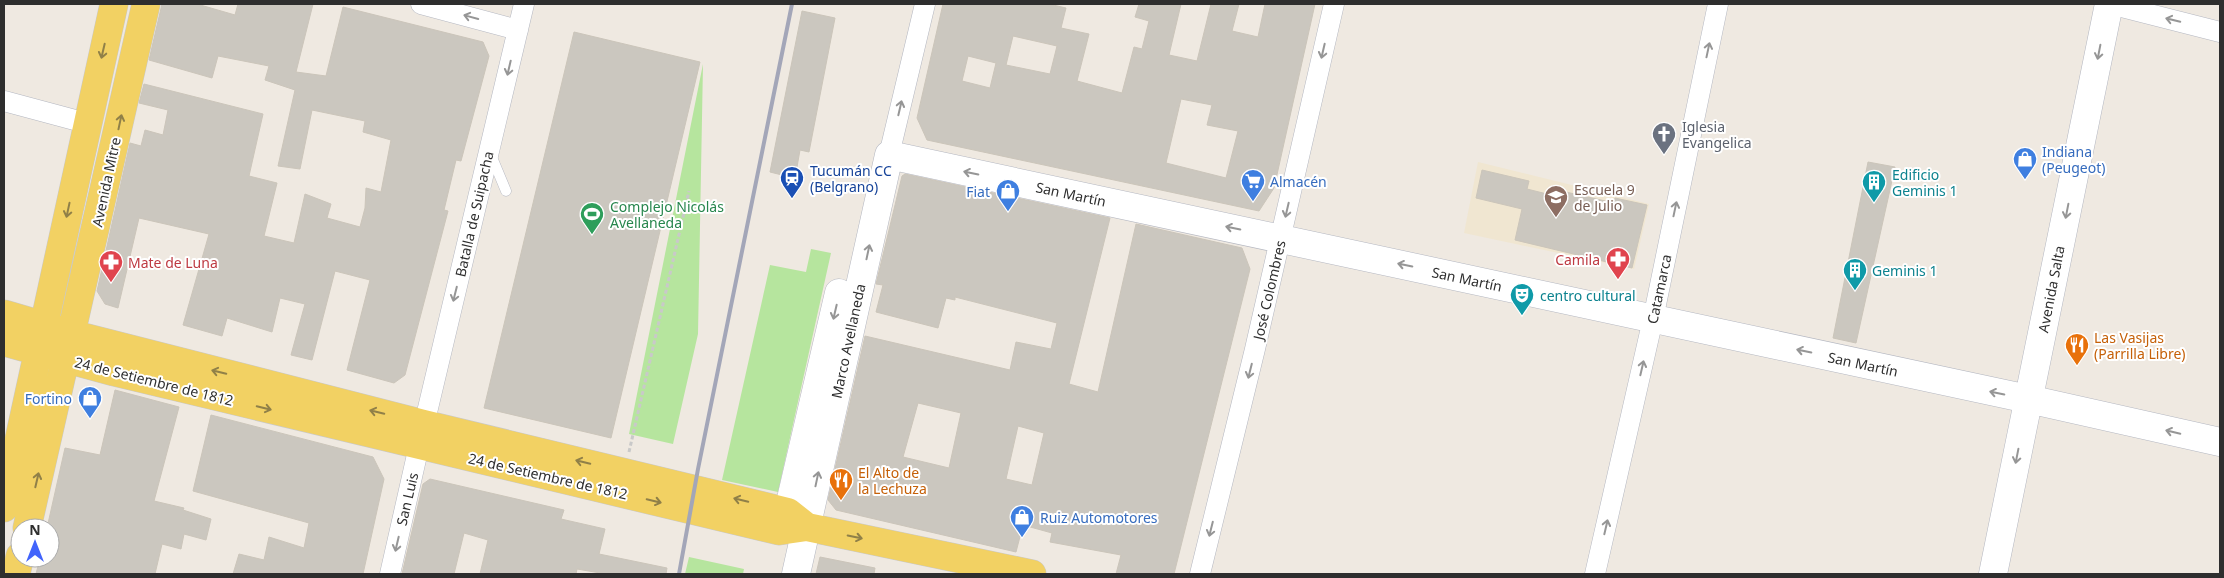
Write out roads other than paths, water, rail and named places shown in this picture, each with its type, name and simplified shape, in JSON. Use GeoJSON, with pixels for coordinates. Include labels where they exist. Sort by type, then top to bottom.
{"type":"FeatureCollection","features":[{"type":"Feature","properties":{"kind":"main road"},"geometry":{"type":"LineString","coordinates":[[4,508],[86,123],[114,4]]}},
{"type":"Feature","properties":{"kind":"main road","name":"Avenida Mitre"},"geometry":{"type":"LineString","coordinates":[[28,518],[146,4]]}},
{"type":"Feature","properties":{"kind":"main road","name":"Avenida Salta"},"geometry":{"type":"LineString","coordinates":[[1993,574],[2110,4]]}},
{"type":"Feature","properties":{"kind":"main road","name":"San Martín"},"geometry":{"type":"LineString","coordinates":[[889,155],[2028,399],[2220,442]]}},
{"type":"Feature","properties":{"kind":"main road","name":"Marco Avellaneda"},"geometry":{"type":"LineString","coordinates":[[796,574],[798,519],[889,155]]}},
{"type":"Feature","properties":{"kind":"main road"},"geometry":{"type":"LineString","coordinates":[[4,306],[32,302],[43,293],[51,284],[56,263]]}},
{"type":"Feature","properties":{"kind":"main road"},"geometry":{"type":"LineString","coordinates":[[56,400],[78,378],[98,373],[119,360],[106,336],[96,323],[88,300],[86,272]]}},
{"type":"Feature","properties":{"kind":"main road"},"geometry":{"type":"LineString","coordinates":[[4,314],[43,325],[69,347]]}},
{"type":"Feature","properties":{"kind":"main road"},"geometry":{"type":"LineString","coordinates":[[4,342],[38,351],[69,347]]}},
{"type":"Feature","properties":{"kind":"main road","name":"24 de Setiembre de 1812"},"geometry":{"type":"LineString","coordinates":[[69,347],[421,435],[798,519],[1032,574]]}},
{"type":"Feature","properties":{"kind":"main road"},"geometry":{"type":"LineString","coordinates":[[4,348],[16,355],[22,364],[27,387],[26,402]]}},
{"type":"Feature","properties":{"kind":"street"},"geometry":{"type":"LineString","coordinates":[[422,4],[518,30]]}},
{"type":"Feature","properties":{"kind":"street","name":"Batalla de Suipacha"},"geometry":{"type":"LineString","coordinates":[[421,435],[524,4]]}},
{"type":"Feature","properties":{"kind":"street","name":"Marco Avellaneda"},"geometry":{"type":"LineString","coordinates":[[889,155],[925,4]]}},
{"type":"Feature","properties":{"kind":"street","name":"José Colombres"},"geometry":{"type":"LineString","coordinates":[[1200,574],[1281,238],[1334,4]]}},
{"type":"Feature","properties":{"kind":"street","name":"Catamarca"},"geometry":{"type":"LineString","coordinates":[[1595,574],[1653,319],[1718,4]]}},
{"type":"Feature","properties":{"kind":"street"},"geometry":{"type":"LineString","coordinates":[[2110,4],[2220,32]]}},
{"type":"Feature","properties":{"kind":"street"},"geometry":{"type":"LineString","coordinates":[[4,101],[86,123]]}},
{"type":"Feature","properties":{"kind":"street","name":"San Luis"},"geometry":{"type":"LineString","coordinates":[[390,574],[421,435]]}},
{"type":"Feature","properties":{"kind":"lane"},"geometry":{"type":"LineString","coordinates":[[490,151],[506,191]]}},
{"type":"Feature","properties":{"kind":"railway"},"geometry":{"type":"LineString","coordinates":[[679,574],[698,469],[792,4]]}},
{"type":"Feature","properties":{"kind":"place","name":"Iglesia Evangelica"},"geometry":{"type":"Point","coordinates":[1664,155]}},
{"type":"Feature","properties":{"kind":"place","name":"Indiana (Peugeot)"},"geometry":{"type":"Point","coordinates":[2025,180]}},
{"type":"Feature","properties":{"kind":"place","name":"Tucumán CC (Belgrano)"},"geometry":{"type":"Point","coordinates":[792,199]}},
{"type":"Feature","properties":{"kind":"place","name":"Almacén"},"geometry":{"type":"Point","coordinates":[1253,202]}},
{"type":"Feature","properties":{"kind":"place","name":"Edificio Geminis 1"},"geometry":{"type":"Point","coordinates":[1874,203]}},
{"type":"Feature","properties":{"kind":"place","name":"Fiat"},"geometry":{"type":"Point","coordinates":[1008,212]}},
{"type":"Feature","properties":{"kind":"place","name":"Escuela 9 de Julio"},"geometry":{"type":"Point","coordinates":[1556,218]}},
{"type":"Feature","properties":{"kind":"place","name":"Complejo Nicolás Avellaneda"},"geometry":{"type":"Point","coordinates":[592,235]}},
{"type":"Feature","properties":{"kind":"place","name":"Camila"},"geometry":{"type":"Point","coordinates":[1618,280]}},
{"type":"Feature","properties":{"kind":"place","name":"Mate de Luna"},"geometry":{"type":"Point","coordinates":[111,283]}},
{"type":"Feature","properties":{"kind":"place","name":"Geminis 1"},"geometry":{"type":"Point","coordinates":[1855,291]}},
{"type":"Feature","properties":{"kind":"place","name":"centro cultural"},"geometry":{"type":"Point","coordinates":[1522,316]}},
{"type":"Feature","properties":{"kind":"place","name":"Las Vasijas (Parrilla Libre)"},"geometry":{"type":"Point","coordinates":[2077,366]}},
{"type":"Feature","properties":{"kind":"place","name":"Fortino"},"geometry":{"type":"Point","coordinates":[90,419]}},
{"type":"Feature","properties":{"kind":"place","name":"El Alto de la Lechuza"},"geometry":{"type":"Point","coordinates":[841,501]}},
{"type":"Feature","properties":{"kind":"place","name":"Ruiz Automotores"},"geometry":{"type":"Point","coordinates":[1022,538]}}]}
